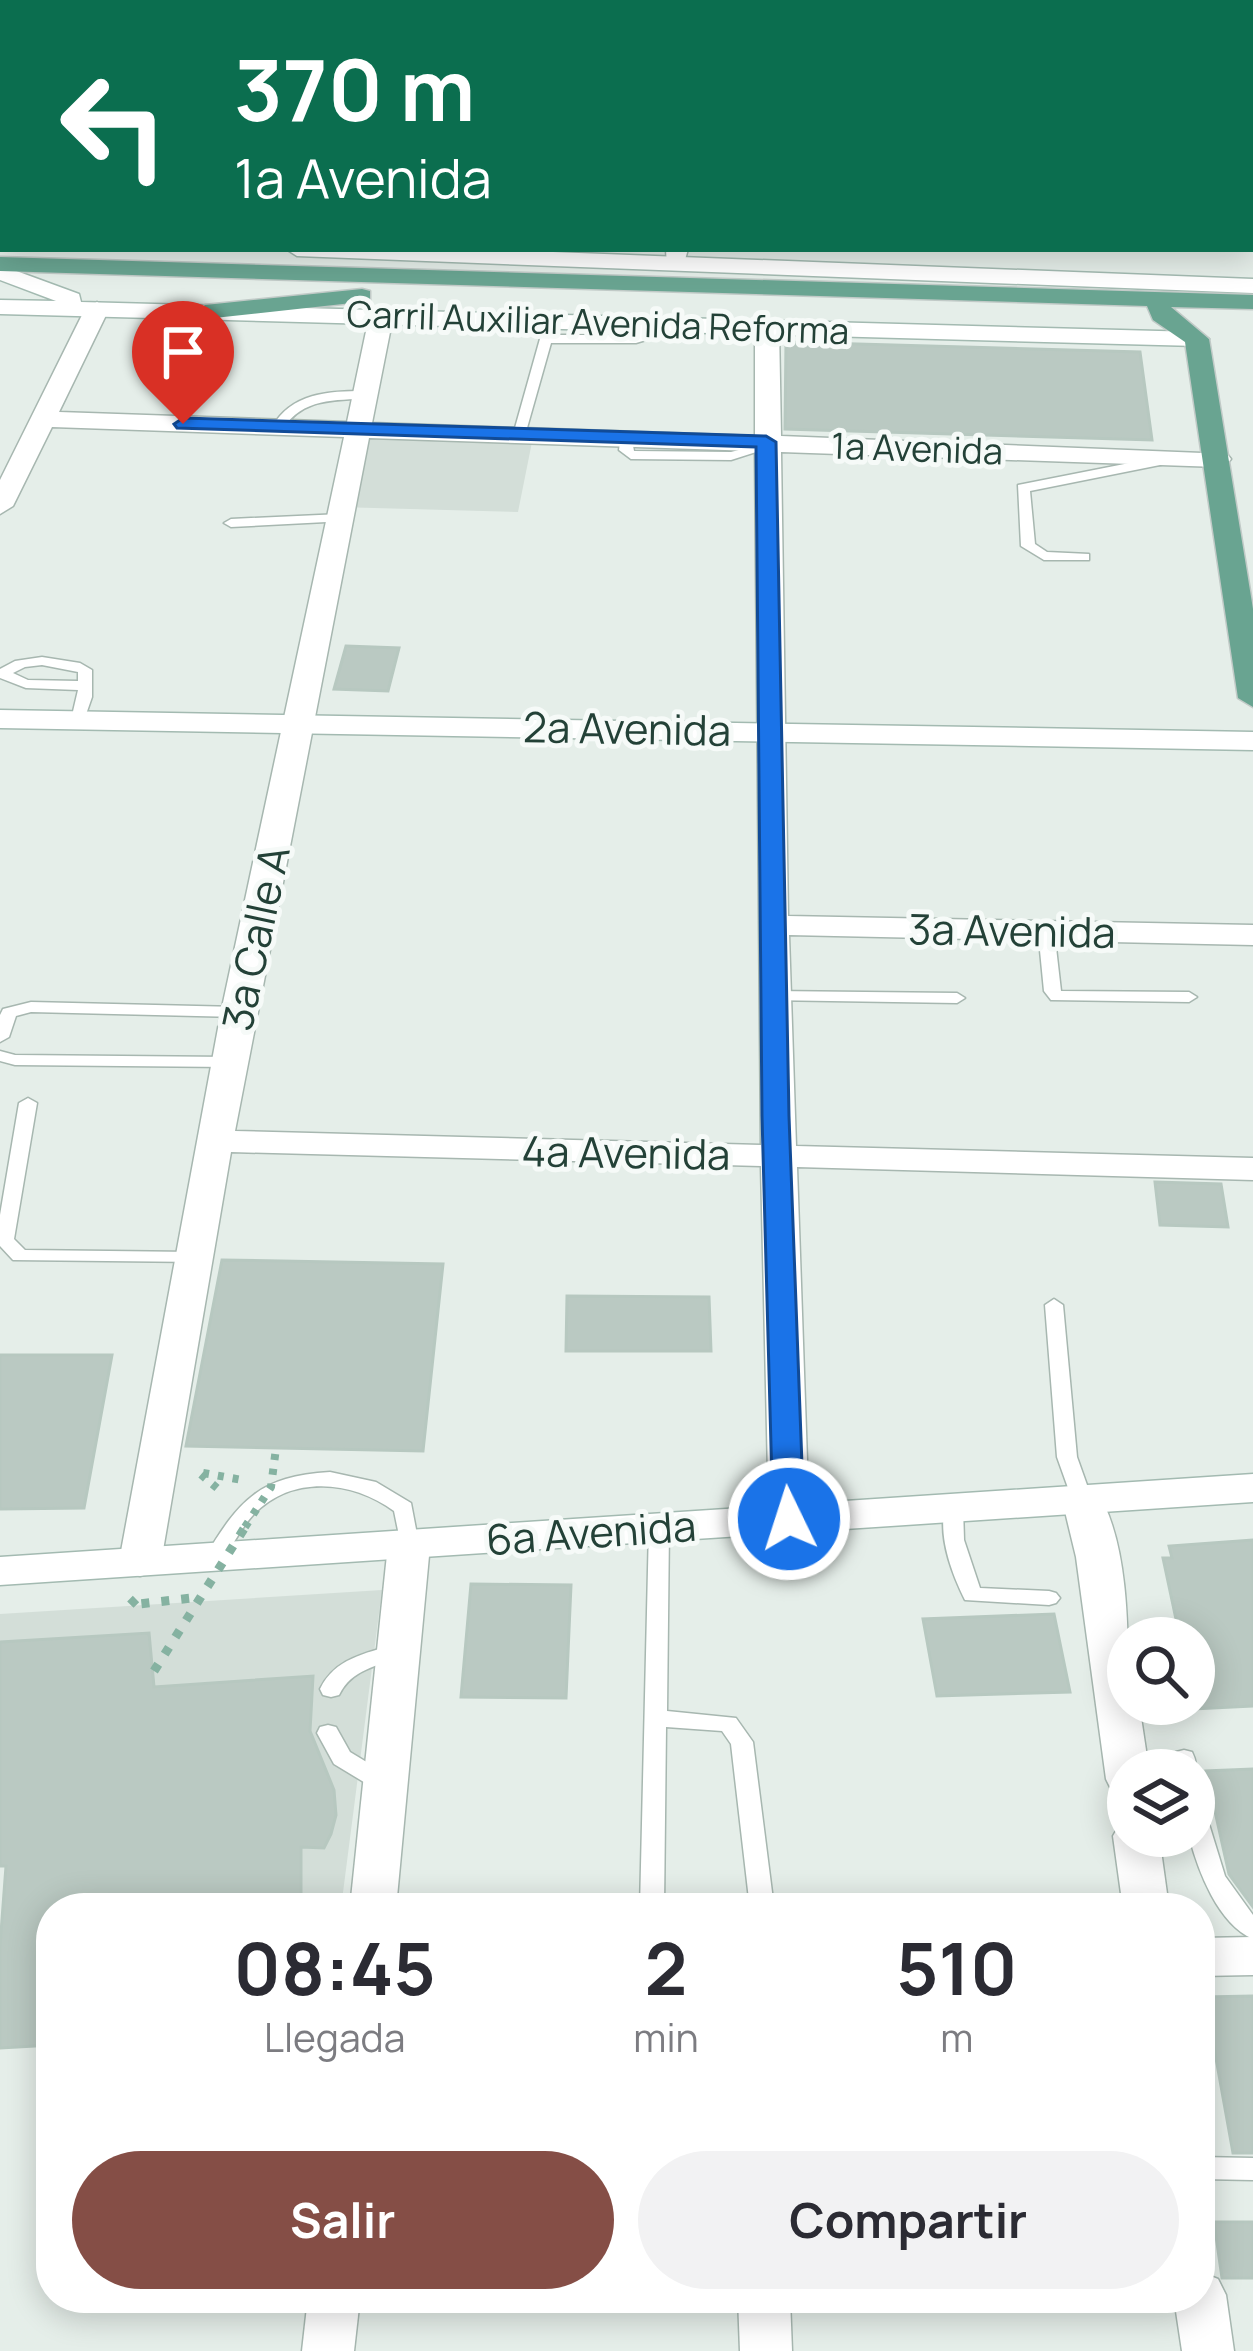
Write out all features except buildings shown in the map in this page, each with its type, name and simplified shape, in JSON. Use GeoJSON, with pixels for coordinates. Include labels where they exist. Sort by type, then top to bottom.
{"type":"FeatureCollection","features":[{"type":"Feature","properties":{"kind":"main road"},"geometry":{"type":"LineString","coordinates":[[549,257],[610,283]]}},
{"type":"Feature","properties":{"kind":"main road"},"geometry":{"type":"LineString","coordinates":[[0,268],[610,283],[1167,311],[1205,321],[1253,324]]}},
{"type":"Feature","properties":{"kind":"main road"},"geometry":{"type":"LineString","coordinates":[[0,286],[371,307],[1167,311],[1205,321],[1253,302]]}},
{"type":"Feature","properties":{"kind":"main road"},"geometry":{"type":"LineString","coordinates":[[1205,321],[1218,459],[1253,698]]}},
{"type":"Feature","properties":{"kind":"street","name":"Carril Auxiliar Avenida Reforma"},"geometry":{"type":"LineString","coordinates":[[459,252],[549,257],[676,255],[1253,286]]}},
{"type":"Feature","properties":{"kind":"street"},"geometry":{"type":"LineString","coordinates":[[1182,252],[1185,283],[1205,321]]}},
{"type":"Feature","properties":{"kind":"street"},"geometry":{"type":"LineString","coordinates":[[0,268],[97,309],[0,506]]}},
{"type":"Feature","properties":{"kind":"street"},"geometry":{"type":"LineString","coordinates":[[1167,311],[1185,283]]}},
{"type":"Feature","properties":{"kind":"street","name":"Carril Auxiliar Avenida Reforma"},"geometry":{"type":"LineString","coordinates":[[0,307],[205,312],[371,307],[549,330],[646,324],[767,327],[1205,321]]}},
{"type":"Feature","properties":{"kind":"street","name":"3a Calle A"},"geometry":{"type":"LineString","coordinates":[[140,1562],[238,1012],[364,395],[371,307]]}},
{"type":"Feature","properties":{"kind":"street"},"geometry":{"type":"LineString","coordinates":[[767,327],[773,997],[789,1519]]}},
{"type":"Feature","properties":{"kind":"street","name":"1a Avenida"},"geometry":{"type":"LineString","coordinates":[[41,419],[1218,459]]}},
{"type":"Feature","properties":{"kind":"street","name":"2a Avenida"},"geometry":{"type":"LineString","coordinates":[[0,719],[1253,741]]}},
{"type":"Feature","properties":{"kind":"street","name":"3a Avenida"},"geometry":{"type":"LineString","coordinates":[[772,925],[1253,935]]}},
{"type":"Feature","properties":{"kind":"street","name":"4a Avenida"},"geometry":{"type":"LineString","coordinates":[[216,1141],[1253,1169]]}},
{"type":"Feature","properties":{"kind":"street","name":"6a Avenida"},"geometry":{"type":"LineString","coordinates":[[0,1571],[1253,1488]]}},
{"type":"Feature","properties":{"kind":"street"},"geometry":{"type":"LineString","coordinates":[[1082,1499],[1097,1557],[1124,1749]]}},
{"type":"Feature","properties":{"kind":"street"},"geometry":{"type":"LineString","coordinates":[[375,1893],[409,1545]]}},
{"type":"Feature","properties":{"kind":"street"},"geometry":{"type":"LineString","coordinates":[[1139,1857],[1144,1893]]}},
{"type":"Feature","properties":{"kind":"street"},"geometry":{"type":"LineString","coordinates":[[1215,1950],[1252,1933]]}},
{"type":"Feature","properties":{"kind":"street"},"geometry":{"type":"LineString","coordinates":[[328,2351],[332,2313]]}},
{"type":"Feature","properties":{"kind":"street"},"geometry":{"type":"LineString","coordinates":[[765,2313],[766,2351]]}},
{"type":"Feature","properties":{"kind":"street"},"geometry":{"type":"LineString","coordinates":[[1203,2313],[1208,2351]]}},
{"type":"Feature","properties":{"kind":"lane"},"geometry":{"type":"LineString","coordinates":[[519,435],[549,330]]}},
{"type":"Feature","properties":{"kind":"lane"},"geometry":{"type":"LineString","coordinates":[[278,427],[282,417],[308,400],[364,395]]}},
{"type":"Feature","properties":{"kind":"lane"},"geometry":{"type":"LineString","coordinates":[[1084,557],[1044,556],[1028,546],[1023,488],[1175,457]]}},
{"type":"Feature","properties":{"kind":"lane"},"geometry":{"type":"LineString","coordinates":[[231,523],[341,518]]}},
{"type":"Feature","properties":{"kind":"lane"},"geometry":{"type":"LineString","coordinates":[[0,661],[70,664],[85,670],[78,720]]}},
{"type":"Feature","properties":{"kind":"lane"},"geometry":{"type":"LineString","coordinates":[[1046,930],[1052,991],[1057,995],[1189,998]]}},
{"type":"Feature","properties":{"kind":"lane"},"geometry":{"type":"LineString","coordinates":[[773,997],[957,998]]}},
{"type":"Feature","properties":{"kind":"lane"},"geometry":{"type":"LineString","coordinates":[[0,1037],[8,1013],[31,1007],[238,1012]]}},
{"type":"Feature","properties":{"kind":"lane"},"geometry":{"type":"LineString","coordinates":[[0,1056],[229,1063]]}},
{"type":"Feature","properties":{"kind":"lane"},"geometry":{"type":"LineString","coordinates":[[28,1103],[4,1240],[10,1251],[20,1256],[193,1258]]}},
{"type":"Feature","properties":{"kind":"lane"},"geometry":{"type":"LineString","coordinates":[[1054,1305],[1067,1457],[1082,1499]]}},
{"type":"Feature","properties":{"kind":"lane"},"geometry":{"type":"LineString","coordinates":[[215,1557],[238,1519],[256,1502],[282,1489],[338,1477],[376,1486],[404,1508],[409,1545]]}},
{"type":"Feature","properties":{"kind":"lane"},"geometry":{"type":"LineString","coordinates":[[953,1508],[954,1540],[972,1595],[1049,1598]]}},
{"type":"Feature","properties":{"kind":"lane"},"geometry":{"type":"LineString","coordinates":[[652,1893],[659,1528]]}},
{"type":"Feature","properties":{"kind":"lane"},"geometry":{"type":"LineString","coordinates":[[331,1689],[334,1678],[344,1670],[399,1651]]}},
{"type":"Feature","properties":{"kind":"lane"},"geometry":{"type":"LineString","coordinates":[[656,1718],[728,1724],[742,1742],[760,1893]]}},
{"type":"Feature","properties":{"kind":"lane"},"geometry":{"type":"LineString","coordinates":[[328,1733],[342,1758],[386,1784]]}},
{"type":"Feature","properties":{"kind":"lane"},"geometry":{"type":"LineString","coordinates":[[1206,1857],[1230,1908],[1252,1933]]}},
{"type":"Feature","properties":{"kind":"lane"},"geometry":{"type":"LineString","coordinates":[[1215,2168],[1253,2169]]}},
{"type":"Feature","properties":{"kind":"path"},"geometry":{"type":"LineString","coordinates":[[154,1672],[271,1487],[276,1448]]}},
{"type":"Feature","properties":{"kind":"path"},"geometry":{"type":"LineString","coordinates":[[217,1488],[199,1472],[238,1479]]}},
{"type":"Feature","properties":{"kind":"path"},"geometry":{"type":"LineString","coordinates":[[167,1601],[201,1598]]}},
{"type":"Feature","properties":{"kind":"shaded area"},"geometry":{"type":"Polygon","coordinates":[[[358,437],[532,442],[518,512],[338,507],[358,437]]]}},
{"type":"Feature","properties":{"kind":"shaded area"},"geometry":{"type":"Polygon","coordinates":[[[382,1590],[343,1893],[36,1893],[36,1949],[0,2048],[6,1867],[0,1866],[0,1614],[382,1590]]]}},
{"type":"Feature","properties":{"kind":"route"},"geometry":{"type":"LineString","coordinates":[[183,424],[766,442],[775,1116],[789,1519]]}}]}
